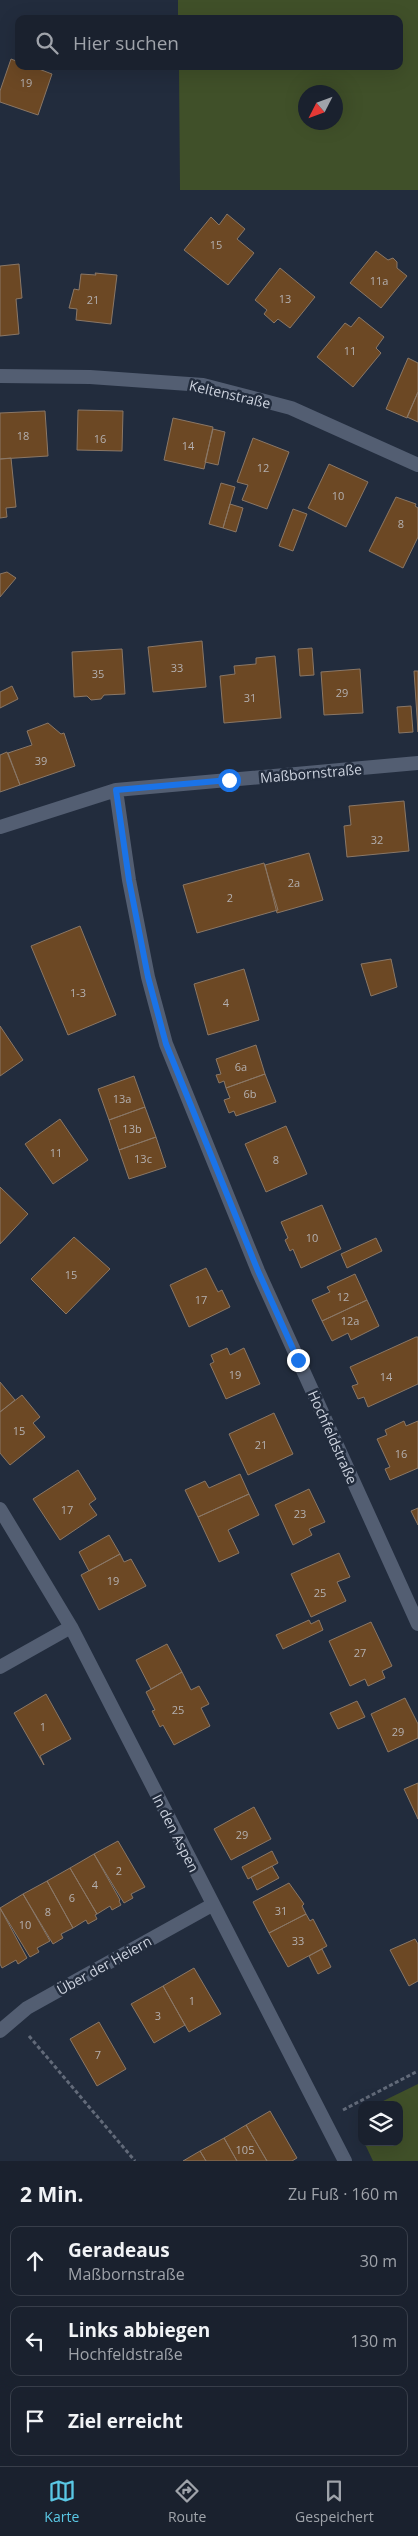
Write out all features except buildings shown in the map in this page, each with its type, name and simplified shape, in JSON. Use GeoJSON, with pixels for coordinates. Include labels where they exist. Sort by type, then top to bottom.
{"type":"FeatureCollection","features":[{"type":"Feature","properties":{"kind":"street","name":"Keltenstraße"},"geometry":{"type":"LineString","coordinates":[[0,376],[90,377],[202,385],[291,408],[418,465]]}},
{"type":"Feature","properties":{"kind":"street","name":"Maßbornstraße"},"geometry":{"type":"LineString","coordinates":[[0,827],[116,790],[418,763]]}},
{"type":"Feature","properties":{"kind":"street","name":"Hochfeldstraße"},"geometry":{"type":"LineString","coordinates":[[116,790],[129,880],[148,977],[166,1044],[258,1271],[418,1624]]}},
{"type":"Feature","properties":{"kind":"street","name":"In den Aspen"},"geometry":{"type":"LineString","coordinates":[[0,1509],[71,1627],[345,2161]]}},
{"type":"Feature","properties":{"kind":"street"},"geometry":{"type":"LineString","coordinates":[[0,1667],[71,1627]]}},
{"type":"Feature","properties":{"kind":"street","name":"Über der Heiern"},"geometry":{"type":"LineString","coordinates":[[0,2031],[27,2008],[212,1905]]}},
{"type":"Feature","properties":{"kind":"path"},"geometry":{"type":"LineString","coordinates":[[14,2018],[135,2161]]}},
{"type":"Feature","properties":{"kind":"path"},"geometry":{"type":"LineString","coordinates":[[324,2120],[418,2072]]}},
{"type":"Feature","properties":{"kind":"green space"},"geometry":{"type":"Polygon","coordinates":[[[178,0],[418,0],[418,190],[180,190],[179,70],[403,70],[403,15],[178,15],[178,0]]]}},
{"type":"Feature","properties":{"kind":"green space"},"geometry":{"type":"Polygon","coordinates":[[[418,2084],[418,2161],[373,2161],[366,2146],[403,2146],[403,2101],[383,2101],[418,2084]]]}},
{"type":"Feature","properties":{"kind":"route"},"geometry":{"type":"LineString","coordinates":[[229,780],[116,790],[129,880],[148,977],[166,1044],[258,1271],[298,1360]]}}]}
